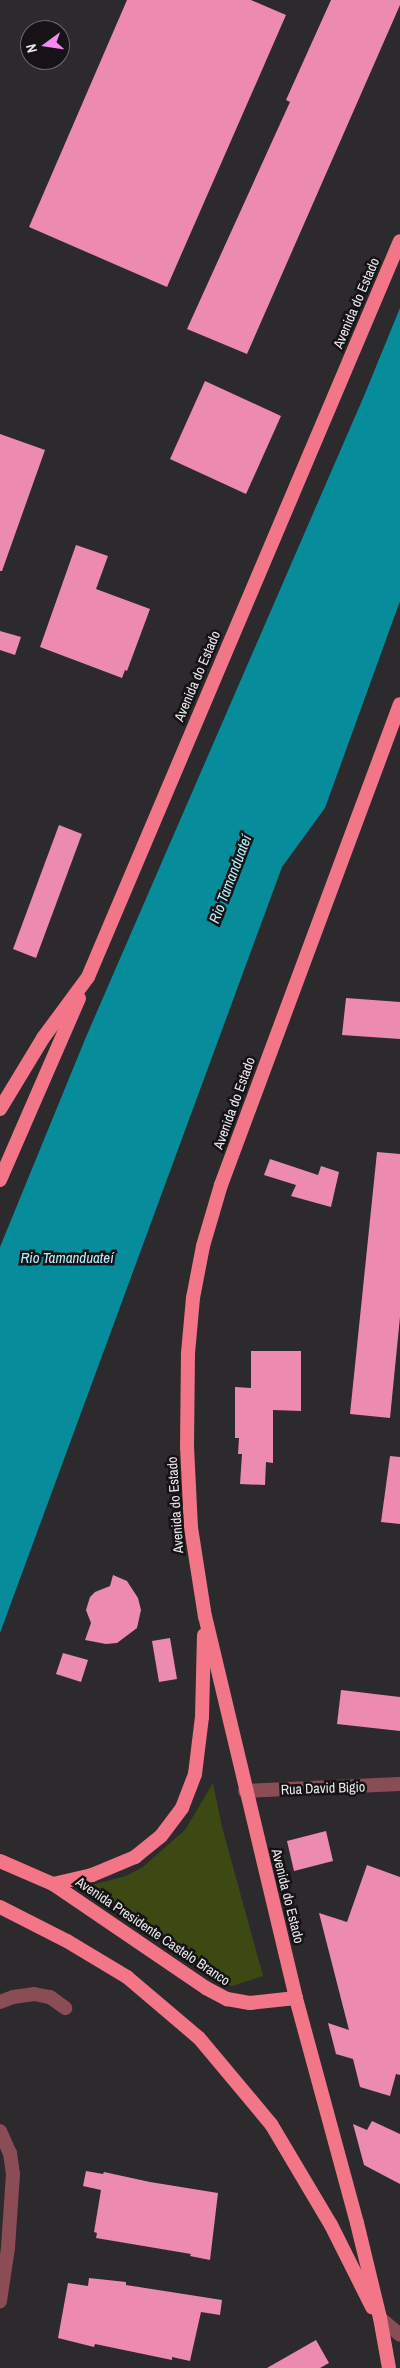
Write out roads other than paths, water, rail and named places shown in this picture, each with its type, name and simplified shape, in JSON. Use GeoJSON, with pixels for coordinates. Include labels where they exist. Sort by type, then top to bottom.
{"type":"FeatureCollection","features":[{"type":"Feature","properties":{"kind":"highway","name":"Avenida do Estado"},"geometry":{"type":"LineString","coordinates":[[0,1109],[43,1038],[88,977],[400,241]]}},
{"type":"Feature","properties":{"kind":"highway","name":"Avenida do Estado"},"geometry":{"type":"LineString","coordinates":[[380,2318],[357,2223],[296,1998],[245,1791],[205,1617],[191,1528],[187,1447],[188,1354],[193,1298],[203,1246],[220,1185],[400,704]]}},
{"type":"Feature","properties":{"kind":"highway"},"geometry":{"type":"LineString","coordinates":[[0,1180],[88,977]]}},
{"type":"Feature","properties":{"kind":"highway"},"geometry":{"type":"LineString","coordinates":[[53,1884],[92,1875],[134,1856],[161,1836],[182,1808],[196,1774],[202,1717],[205,1617]]}},
{"type":"Feature","properties":{"kind":"highway","name":"Avenida Presidente Castelo Branco"},"geometry":{"type":"LineString","coordinates":[[0,1861],[53,1884],[206,1988],[226,1999],[250,2003],[296,1998]]}},
{"type":"Feature","properties":{"kind":"highway"},"geometry":{"type":"LineString","coordinates":[[5,1909],[67,1941],[127,1977],[199,2038],[271,2124],[331,2225],[363,2292],[380,2318],[389,2368]]}},
{"type":"Feature","properties":{"kind":"street","name":"Rua David Bigio"},"geometry":{"type":"LineString","coordinates":[[245,1791],[400,1784]]}},
{"type":"Feature","properties":{"kind":"street"},"geometry":{"type":"LineString","coordinates":[[0,2002],[13,1997],[34,1994],[50,1996],[65,2008]]}},
{"type":"Feature","properties":{"kind":"street"},"geometry":{"type":"LineString","coordinates":[[0,2132],[10,2153],[13,2182],[8,2248],[0,2301]]}},
{"type":"Feature","properties":{"kind":"street"},"geometry":{"type":"LineString","coordinates":[[380,2318],[400,2335]]}},
{"type":"Feature","properties":{"kind":"water","name":"Rio Tamanduateí"},"geometry":{"type":"Polygon","coordinates":[[[400,308],[400,601],[325,808],[282,867],[0,1633],[0,1247],[86,1037],[364,396],[400,308]]]}}]}
